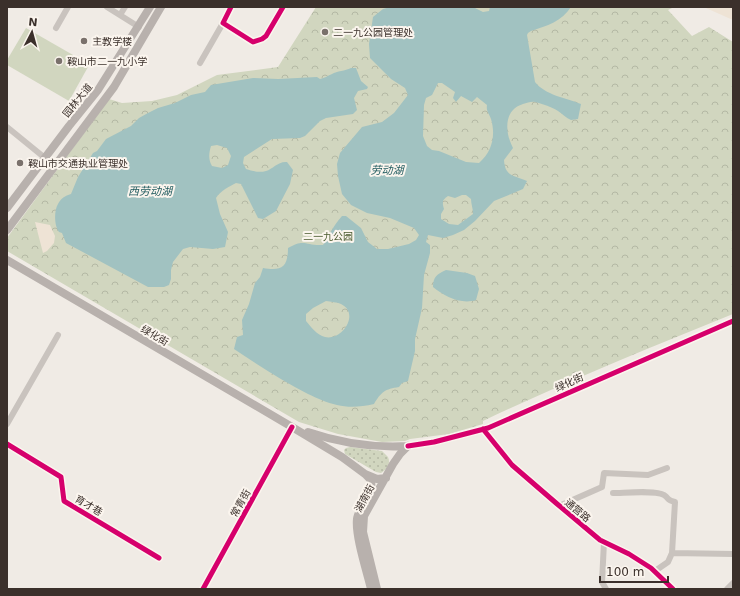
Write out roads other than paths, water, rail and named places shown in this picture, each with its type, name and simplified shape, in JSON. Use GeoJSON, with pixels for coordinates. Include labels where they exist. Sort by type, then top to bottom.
{"type":"FeatureCollection","features":[{"type":"Feature","properties":{"kind":"main road","name":"园林大道"},"geometry":{"type":"LineString","coordinates":[[7,208],[98,90],[139,27],[150,7]]}},
{"type":"Feature","properties":{"kind":"main road"},"geometry":{"type":"LineString","coordinates":[[7,230],[114,87],[161,7]]}},
{"type":"Feature","properties":{"kind":"main road","name":"绿化街"},"geometry":{"type":"LineString","coordinates":[[7,260],[292,427],[342,457],[365,474],[377,479],[386,478]]}},
{"type":"Feature","properties":{"kind":"main road","name":"绿化街"},"geometry":{"type":"LineString","coordinates":[[292,427],[325,438],[348,443],[380,446],[408,446]]}},
{"type":"Feature","properties":{"kind":"main road"},"geometry":{"type":"LineString","coordinates":[[342,457],[340,451],[341,445],[348,443]]}},
{"type":"Feature","properties":{"kind":"main road"},"geometry":{"type":"LineString","coordinates":[[380,446],[392,454],[394,458],[393,464]]}},
{"type":"Feature","properties":{"kind":"main road","name":"湖南街"},"geometry":{"type":"LineString","coordinates":[[377,589],[363,532],[363,520],[365,512],[393,464],[408,446]]}},
{"type":"Feature","properties":{"kind":"main road","name":"湖南街"},"geometry":{"type":"LineString","coordinates":[[365,474],[371,482],[371,486],[359,510],[356,526],[371,589]]}},
{"type":"Feature","properties":{"kind":"street"},"geometry":{"type":"LineString","coordinates":[[56,28],[68,7]]}},
{"type":"Feature","properties":{"kind":"street"},"geometry":{"type":"LineString","coordinates":[[107,7],[139,27]]}},
{"type":"Feature","properties":{"kind":"street"},"geometry":{"type":"LineString","coordinates":[[120,15],[124,7]]}},
{"type":"Feature","properties":{"kind":"street"},"geometry":{"type":"LineString","coordinates":[[200,63],[232,7]]}},
{"type":"Feature","properties":{"kind":"street"},"geometry":{"type":"LineString","coordinates":[[223,23],[253,42],[266,36],[283,7]]}},
{"type":"Feature","properties":{"kind":"street"},"geometry":{"type":"LineString","coordinates":[[7,127],[45,158]]}},
{"type":"Feature","properties":{"kind":"street","name":"绿化街"},"geometry":{"type":"LineString","coordinates":[[408,446],[434,442],[483,429],[733,321]]}},
{"type":"Feature","properties":{"kind":"street"},"geometry":{"type":"LineString","coordinates":[[7,424],[58,335]]}},
{"type":"Feature","properties":{"kind":"street","name":"常青街"},"geometry":{"type":"LineString","coordinates":[[203,589],[292,427]]}},
{"type":"Feature","properties":{"kind":"street","name":"通营路"},"geometry":{"type":"LineString","coordinates":[[483,429],[512,465],[559,506],[600,540],[629,554],[655,572],[673,589]]}},
{"type":"Feature","properties":{"kind":"street","name":"育才巷"},"geometry":{"type":"LineString","coordinates":[[7,444],[61,477],[64,501],[159,558]]}},
{"type":"Feature","properties":{"kind":"street"},"geometry":{"type":"LineString","coordinates":[[559,506],[602,487],[604,473],[648,475],[667,468]]}},
{"type":"Feature","properties":{"kind":"street"},"geometry":{"type":"LineString","coordinates":[[613,493],[651,493],[664,496],[669,501],[675,502],[672,553],[668,562],[655,572]]}},
{"type":"Feature","properties":{"kind":"street"},"geometry":{"type":"LineString","coordinates":[[604,542],[602,582],[606,589]]}},
{"type":"Feature","properties":{"kind":"street"},"geometry":{"type":"LineString","coordinates":[[672,553],[733,554]]}},
{"type":"Feature","properties":{"kind":"street"},"geometry":{"type":"LineString","coordinates":[[727,589],[733,584]]}},
{"type":"Feature","properties":{"kind":"water","name":"劳动湖"},"geometry":{"type":"Polygon","coordinates":[[[390,7],[473,7],[483,12],[489,11],[490,7],[571,7],[559,19],[531,31],[527,35],[535,82],[544,90],[556,96],[581,104],[578,119],[571,120],[553,108],[534,102],[523,104],[516,107],[512,111],[509,117],[507,129],[513,148],[504,160],[508,173],[527,181],[523,189],[494,201],[464,230],[443,238],[428,235],[426,242],[430,245],[430,253],[424,275],[422,308],[415,339],[415,351],[408,381],[402,383],[399,387],[384,392],[374,404],[346,407],[330,403],[308,394],[289,384],[234,349],[237,337],[243,335],[242,320],[249,304],[255,283],[260,277],[263,268],[274,269],[282,267],[287,260],[288,248],[298,243],[323,245],[342,216],[346,216],[361,228],[368,242],[377,249],[388,249],[409,244],[416,240],[419,235],[414,228],[390,218],[367,213],[351,205],[342,194],[338,176],[337,164],[340,153],[362,127],[382,122],[394,113],[408,95],[405,88],[391,79],[370,58],[369,44],[373,17],[383,9],[390,7]],[[438,83],[432,95],[426,98],[424,105],[423,136],[427,146],[432,150],[439,151],[466,162],[479,163],[490,149],[493,137],[491,119],[487,111],[487,105],[477,97],[472,102],[461,96],[456,102],[453,98],[455,92],[442,83],[438,83]],[[466,195],[455,198],[448,196],[444,200],[444,209],[441,214],[441,219],[449,224],[458,225],[473,214],[473,212],[471,199],[466,195]],[[326,301],[313,308],[306,314],[306,321],[322,336],[332,337],[338,335],[347,325],[349,314],[347,308],[341,304],[326,301]]]}},
{"type":"Feature","properties":{"kind":"water","name":"西劳动湖"},"geometry":{"type":"Polygon","coordinates":[[[356,68],[361,81],[368,87],[367,89],[358,91],[354,98],[357,110],[353,114],[326,118],[320,121],[305,136],[300,138],[272,139],[244,157],[243,163],[246,169],[263,172],[278,164],[287,162],[293,170],[290,184],[276,211],[263,219],[258,218],[241,184],[236,183],[225,189],[216,198],[220,214],[228,232],[225,247],[213,249],[190,247],[183,249],[173,262],[169,285],[164,287],[148,287],[66,243],[62,233],[57,229],[55,218],[59,202],[65,196],[71,194],[78,177],[93,153],[97,151],[106,139],[131,126],[139,118],[148,113],[158,108],[175,103],[191,95],[205,92],[211,85],[253,78],[278,79],[317,77],[320,79],[336,72],[356,68]],[[217,145],[211,146],[209,156],[212,166],[222,168],[228,165],[231,156],[227,148],[217,145]]]}},
{"type":"Feature","properties":{"kind":"water"},"geometry":{"type":"Polygon","coordinates":[[[446,270],[467,273],[475,276],[479,289],[476,300],[464,301],[453,299],[442,294],[433,287],[436,276],[446,270]]]}},
{"type":"Feature","properties":{"kind":"place","name":"二一九公园管理处"},"geometry":{"type":"Point","coordinates":[325,32]}},
{"type":"Feature","properties":{"kind":"place","name":"主教学楼"},"geometry":{"type":"Point","coordinates":[84,41]}},
{"type":"Feature","properties":{"kind":"place","name":"鞍山市二一九小学"},"geometry":{"type":"Point","coordinates":[59,61]}},
{"type":"Feature","properties":{"kind":"place","name":"鞍山市交通执业管理处"},"geometry":{"type":"Point","coordinates":[20,163]}},
{"type":"Feature","properties":{"kind":"park label","name":"二一九公园"},"geometry":{"type":"Point","coordinates":[328,236]}}]}
